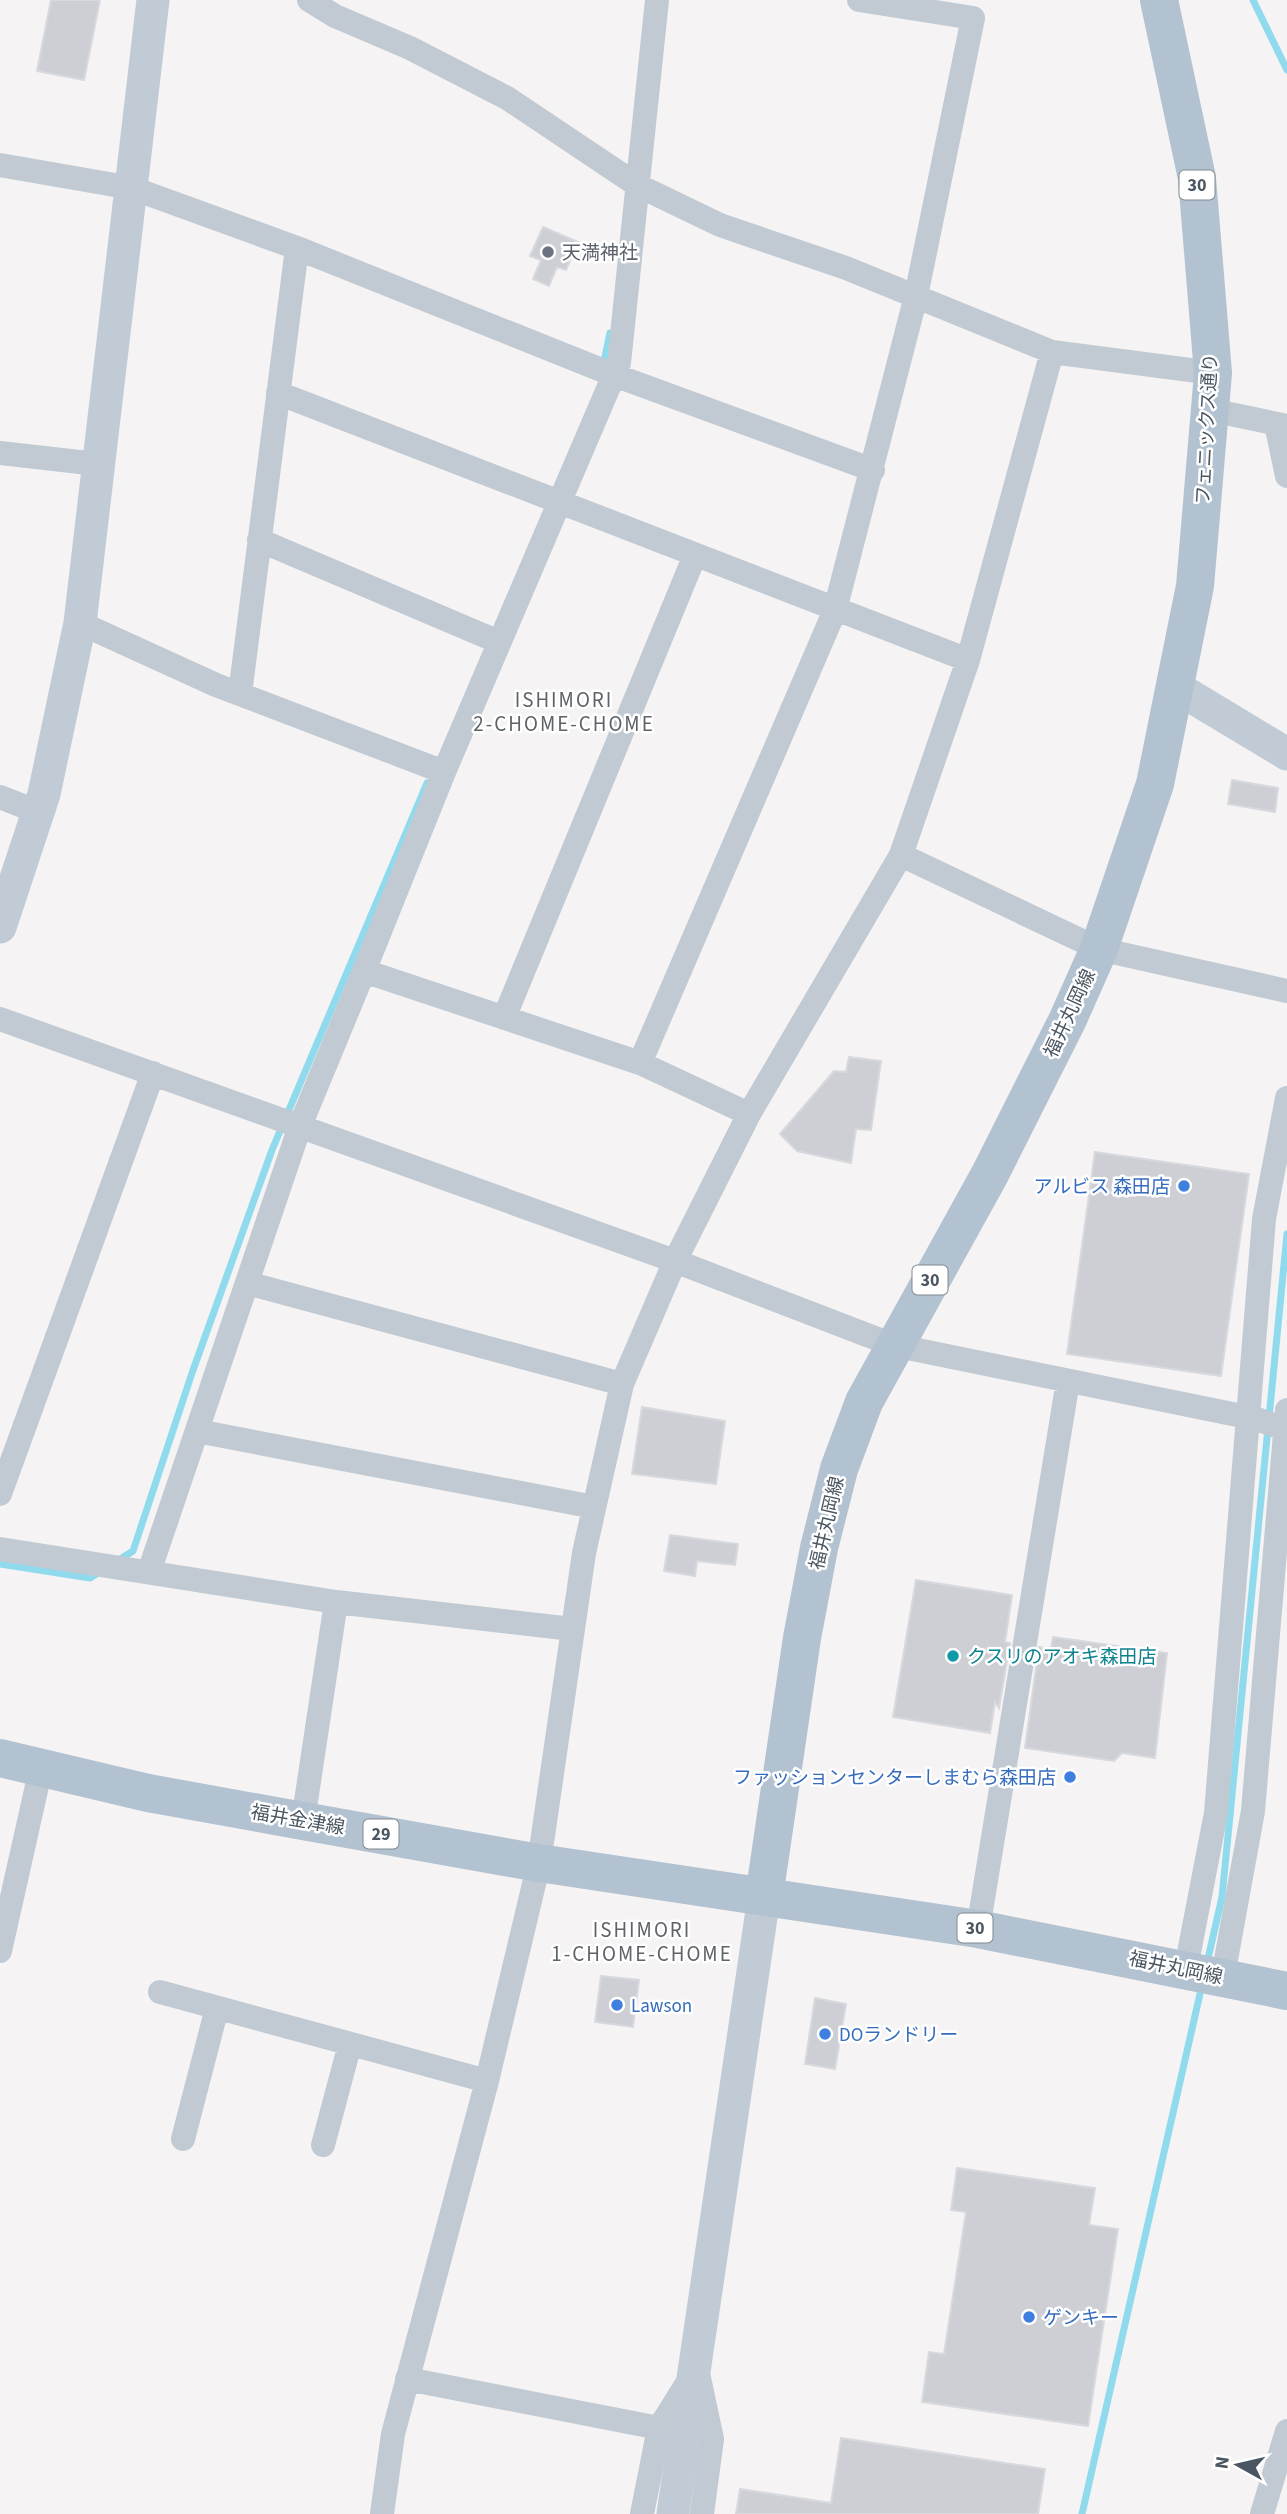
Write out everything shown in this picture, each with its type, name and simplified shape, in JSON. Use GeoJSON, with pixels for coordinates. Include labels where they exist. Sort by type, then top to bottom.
{"type":"FeatureCollection","features":[{"type":"Feature","properties":{"kind":"main road","name":"フェニックス通り"},"geometry":{"type":"LineString","coordinates":[[1159,0],[1197,178],[1212,391],[1195,586],[1174,686]]}},
{"type":"Feature","properties":{"kind":"main road","name":"福井丸岡線"},"geometry":{"type":"LineString","coordinates":[[1174,686],[1155,784],[1099,948],[1068,1019],[990,1174],[893,1345],[864,1402],[839,1469],[819,1548],[764,1897],[978,1929],[1186,1968],[1287,1991]]}},
{"type":"Feature","properties":{"kind":"main road","name":"福井金津線"},"geometry":{"type":"LineString","coordinates":[[0,1758],[148,1793],[539,1863],[764,1897]]}},
{"type":"Feature","properties":{"kind":"street"},"geometry":{"type":"LineString","coordinates":[[0,927],[38,812],[80,623],[153,0]]}},
{"type":"Feature","properties":{"kind":"street"},"geometry":{"type":"LineString","coordinates":[[309,0],[340,8],[507,98],[637,185],[720,225],[916,296],[1052,352],[1212,391],[1281,425],[1287,476]]}},
{"type":"Feature","properties":{"kind":"street"},"geometry":{"type":"LineString","coordinates":[[149,1572],[300,1126],[444,772],[619,363],[657,0]]}},
{"type":"Feature","properties":{"kind":"street"},"geometry":{"type":"LineString","coordinates":[[640,1063],[835,610],[916,296],[973,18],[859,0]]}},
{"type":"Feature","properties":{"kind":"street"},"geometry":{"type":"LineString","coordinates":[[0,165],[132,188],[297,248],[614,375],[873,470]]}},
{"type":"Feature","properties":{"kind":"street"},"geometry":{"type":"LineString","coordinates":[[240,694],[297,248]]}},
{"type":"Feature","properties":{"kind":"street"},"geometry":{"type":"LineString","coordinates":[[382,2514],[393,2434],[487,2081],[539,1863],[572,1629],[594,1507],[622,1384],[675,1261],[749,1114],[901,855],[968,660],[1052,352]]}},
{"type":"Feature","properties":{"kind":"street"},"geometry":{"type":"LineString","coordinates":[[278,393],[968,660]]}},
{"type":"Feature","properties":{"kind":"street"},"geometry":{"type":"LineString","coordinates":[[0,453],[97,464]]}},
{"type":"Feature","properties":{"kind":"street"},"geometry":{"type":"LineString","coordinates":[[259,540],[499,642]]}},
{"type":"Feature","properties":{"kind":"street"},"geometry":{"type":"LineString","coordinates":[[504,1018],[695,555]]}},
{"type":"Feature","properties":{"kind":"street"},"geometry":{"type":"LineString","coordinates":[[80,623],[240,694],[444,772]]}},
{"type":"Feature","properties":{"kind":"street"},"geometry":{"type":"LineString","coordinates":[[1174,686],[1287,754]]}},
{"type":"Feature","properties":{"kind":"street"},"geometry":{"type":"LineString","coordinates":[[0,797],[38,812]]}},
{"type":"Feature","properties":{"kind":"street"},"geometry":{"type":"LineString","coordinates":[[901,855],[1099,948],[1287,991]]}},
{"type":"Feature","properties":{"kind":"street"},"geometry":{"type":"LineString","coordinates":[[364,971],[640,1063],[749,1114]]}},
{"type":"Feature","properties":{"kind":"street"},"geometry":{"type":"LineString","coordinates":[[0,1018],[675,1261],[893,1345],[1274,1424]]}},
{"type":"Feature","properties":{"kind":"street"},"geometry":{"type":"LineString","coordinates":[[0,1494],[153,1073]]}},
{"type":"Feature","properties":{"kind":"street"},"geometry":{"type":"LineString","coordinates":[[1223,1976],[1253,1811],[1274,1424],[1264,1219],[1287,1098]]}},
{"type":"Feature","properties":{"kind":"street"},"geometry":{"type":"LineString","coordinates":[[247,1283],[622,1384]]}},
{"type":"Feature","properties":{"kind":"street"},"geometry":{"type":"LineString","coordinates":[[978,1929],[1068,1381]]}},
{"type":"Feature","properties":{"kind":"street"},"geometry":{"type":"LineString","coordinates":[[1186,1968],[1216,1813],[1274,1424]]}},
{"type":"Feature","properties":{"kind":"street"},"geometry":{"type":"LineString","coordinates":[[197,1431],[594,1507]]}},
{"type":"Feature","properties":{"kind":"street"},"geometry":{"type":"LineString","coordinates":[[0,1549],[335,1602],[572,1629]]}},
{"type":"Feature","properties":{"kind":"street"},"geometry":{"type":"LineString","coordinates":[[303,1821],[335,1602]]}},
{"type":"Feature","properties":{"kind":"street"},"geometry":{"type":"LineString","coordinates":[[0,1951],[41,1768]]}},
{"type":"Feature","properties":{"kind":"street"},"geometry":{"type":"LineString","coordinates":[[673,2514],[764,1897]]}},
{"type":"Feature","properties":{"kind":"street"},"geometry":{"type":"LineString","coordinates":[[160,1993],[487,2081]]}},
{"type":"Feature","properties":{"kind":"street"},"geometry":{"type":"LineString","coordinates":[[183,2139],[217,2008]]}},
{"type":"Feature","properties":{"kind":"street"},"geometry":{"type":"LineString","coordinates":[[323,2145],[350,2044]]}},
{"type":"Feature","properties":{"kind":"street"},"geometry":{"type":"LineString","coordinates":[[642,2514],[659,2428],[696,2367]]}},
{"type":"Feature","properties":{"kind":"street"},"geometry":{"type":"LineString","coordinates":[[696,2367],[712,2439],[702,2514]]}},
{"type":"Feature","properties":{"kind":"street"},"geometry":{"type":"LineString","coordinates":[[407,2379],[659,2428]]}},
{"type":"Feature","properties":{"kind":"street"},"geometry":{"type":"LineString","coordinates":[[1262,2514],[1287,2431]]}},
{"type":"Feature","properties":{"kind":"building"},"geometry":{"type":"Polygon","coordinates":[[[51,0],[100,0],[84,80],[37,71],[51,0]]]}},
{"type":"Feature","properties":{"kind":"building"},"geometry":{"type":"Polygon","coordinates":[[[543,227],[578,242],[566,270],[557,267],[549,286],[533,279],[541,260],[530,256],[543,227]]]}},
{"type":"Feature","properties":{"kind":"building"},"geometry":{"type":"Polygon","coordinates":[[[1232,780],[1278,788],[1275,812],[1228,804],[1232,780]]]}},
{"type":"Feature","properties":{"kind":"building"},"geometry":{"type":"Polygon","coordinates":[[[849,1057],[881,1061],[871,1130],[856,1129],[851,1163],[797,1151],[780,1134],[834,1071],[846,1072],[849,1057]]]}},
{"type":"Feature","properties":{"kind":"building"},"geometry":{"type":"Polygon","coordinates":[[[1095,1152],[1249,1174],[1221,1376],[1067,1354],[1095,1152]]]}},
{"type":"Feature","properties":{"kind":"building"},"geometry":{"type":"Polygon","coordinates":[[[642,1407],[725,1421],[716,1484],[632,1474],[642,1407]]]}},
{"type":"Feature","properties":{"kind":"building"},"geometry":{"type":"Polygon","coordinates":[[[670,1535],[738,1544],[735,1565],[697,1561],[695,1576],[664,1571],[670,1535]]]}},
{"type":"Feature","properties":{"kind":"building","name":"クスリのアオキ森田店"},"geometry":{"type":"Polygon","coordinates":[[[916,1580],[1012,1595],[1005,1642],[1010,1643],[999,1708],[995,1702],[990,1733],[893,1717],[916,1580]]]}},
{"type":"Feature","properties":{"kind":"building"},"geometry":{"type":"Polygon","coordinates":[[[1053,1637],[1167,1653],[1155,1758],[1122,1753],[1114,1761],[1025,1748],[1039,1647],[1051,1649],[1053,1637]]]}},
{"type":"Feature","properties":{"kind":"building"},"geometry":{"type":"Polygon","coordinates":[[[601,1976],[639,1980],[633,2027],[595,2022],[601,1976]]]}},
{"type":"Feature","properties":{"kind":"building"},"geometry":{"type":"Polygon","coordinates":[[[815,1998],[846,2004],[835,2069],[805,2064],[815,1998]]]}},
{"type":"Feature","properties":{"kind":"building"},"geometry":{"type":"Polygon","coordinates":[[[957,2168],[1095,2188],[1089,2225],[1118,2229],[1088,2426],[922,2402],[929,2352],[944,2354],[966,2212],[951,2210],[957,2168]]]}},
{"type":"Feature","properties":{"kind":"building"},"geometry":{"type":"Polygon","coordinates":[[[841,2438],[1045,2469],[1038,2514],[736,2514],[740,2489],[831,2503],[841,2438]]]}},
{"type":"Feature","properties":{"kind":"waterway"},"geometry":{"type":"LineString","coordinates":[[1253,0],[1287,70]]}},
{"type":"Feature","properties":{"kind":"waterway"},"geometry":{"type":"LineString","coordinates":[[603,366],[610,333]]}},
{"type":"Feature","properties":{"kind":"waterway"},"geometry":{"type":"LineString","coordinates":[[117,1561],[133,1551],[192,1373],[272,1150],[427,783]]}},
{"type":"Feature","properties":{"kind":"waterway"},"geometry":{"type":"LineString","coordinates":[[1207,1963],[1222,1897],[1287,1234]]}},
{"type":"Feature","properties":{"kind":"waterway"},"geometry":{"type":"LineString","coordinates":[[0,1564],[90,1578],[101,1571]]}},
{"type":"Feature","properties":{"kind":"waterway"},"geometry":{"type":"LineString","coordinates":[[1082,2514],[1202,1985]]}},
{"type":"Feature","properties":{"kind":"place","name":"天満神社"},"geometry":{"type":"Point","coordinates":[548,252]}},
{"type":"Feature","properties":{"kind":"place","name":"アルビス 森田店"},"geometry":{"type":"Point","coordinates":[1184,1186]}},
{"type":"Feature","properties":{"kind":"place","name":"クスリのアオキ森田店"},"geometry":{"type":"Point","coordinates":[953,1656]}},
{"type":"Feature","properties":{"kind":"place","name":"ファッションセンターしまむら森田店"},"geometry":{"type":"Point","coordinates":[1070,1777]}},
{"type":"Feature","properties":{"kind":"place","name":"Lawson"},"geometry":{"type":"Point","coordinates":[617,2005]}},
{"type":"Feature","properties":{"kind":"place","name":"DOランドリー"},"geometry":{"type":"Point","coordinates":[825,2034]}},
{"type":"Feature","properties":{"kind":"place","name":"ゲンキー"},"geometry":{"type":"Point","coordinates":[1029,2317]}},
{"type":"Feature","properties":{"kind":"district","name":"ISHIMORI 2-CHOME-CHOME"},"geometry":{"type":"Point","coordinates":[564,712]}},
{"type":"Feature","properties":{"kind":"district","name":"ISHIMORI 1-CHOME-CHOME"},"geometry":{"type":"Point","coordinates":[642,1942]}}]}
